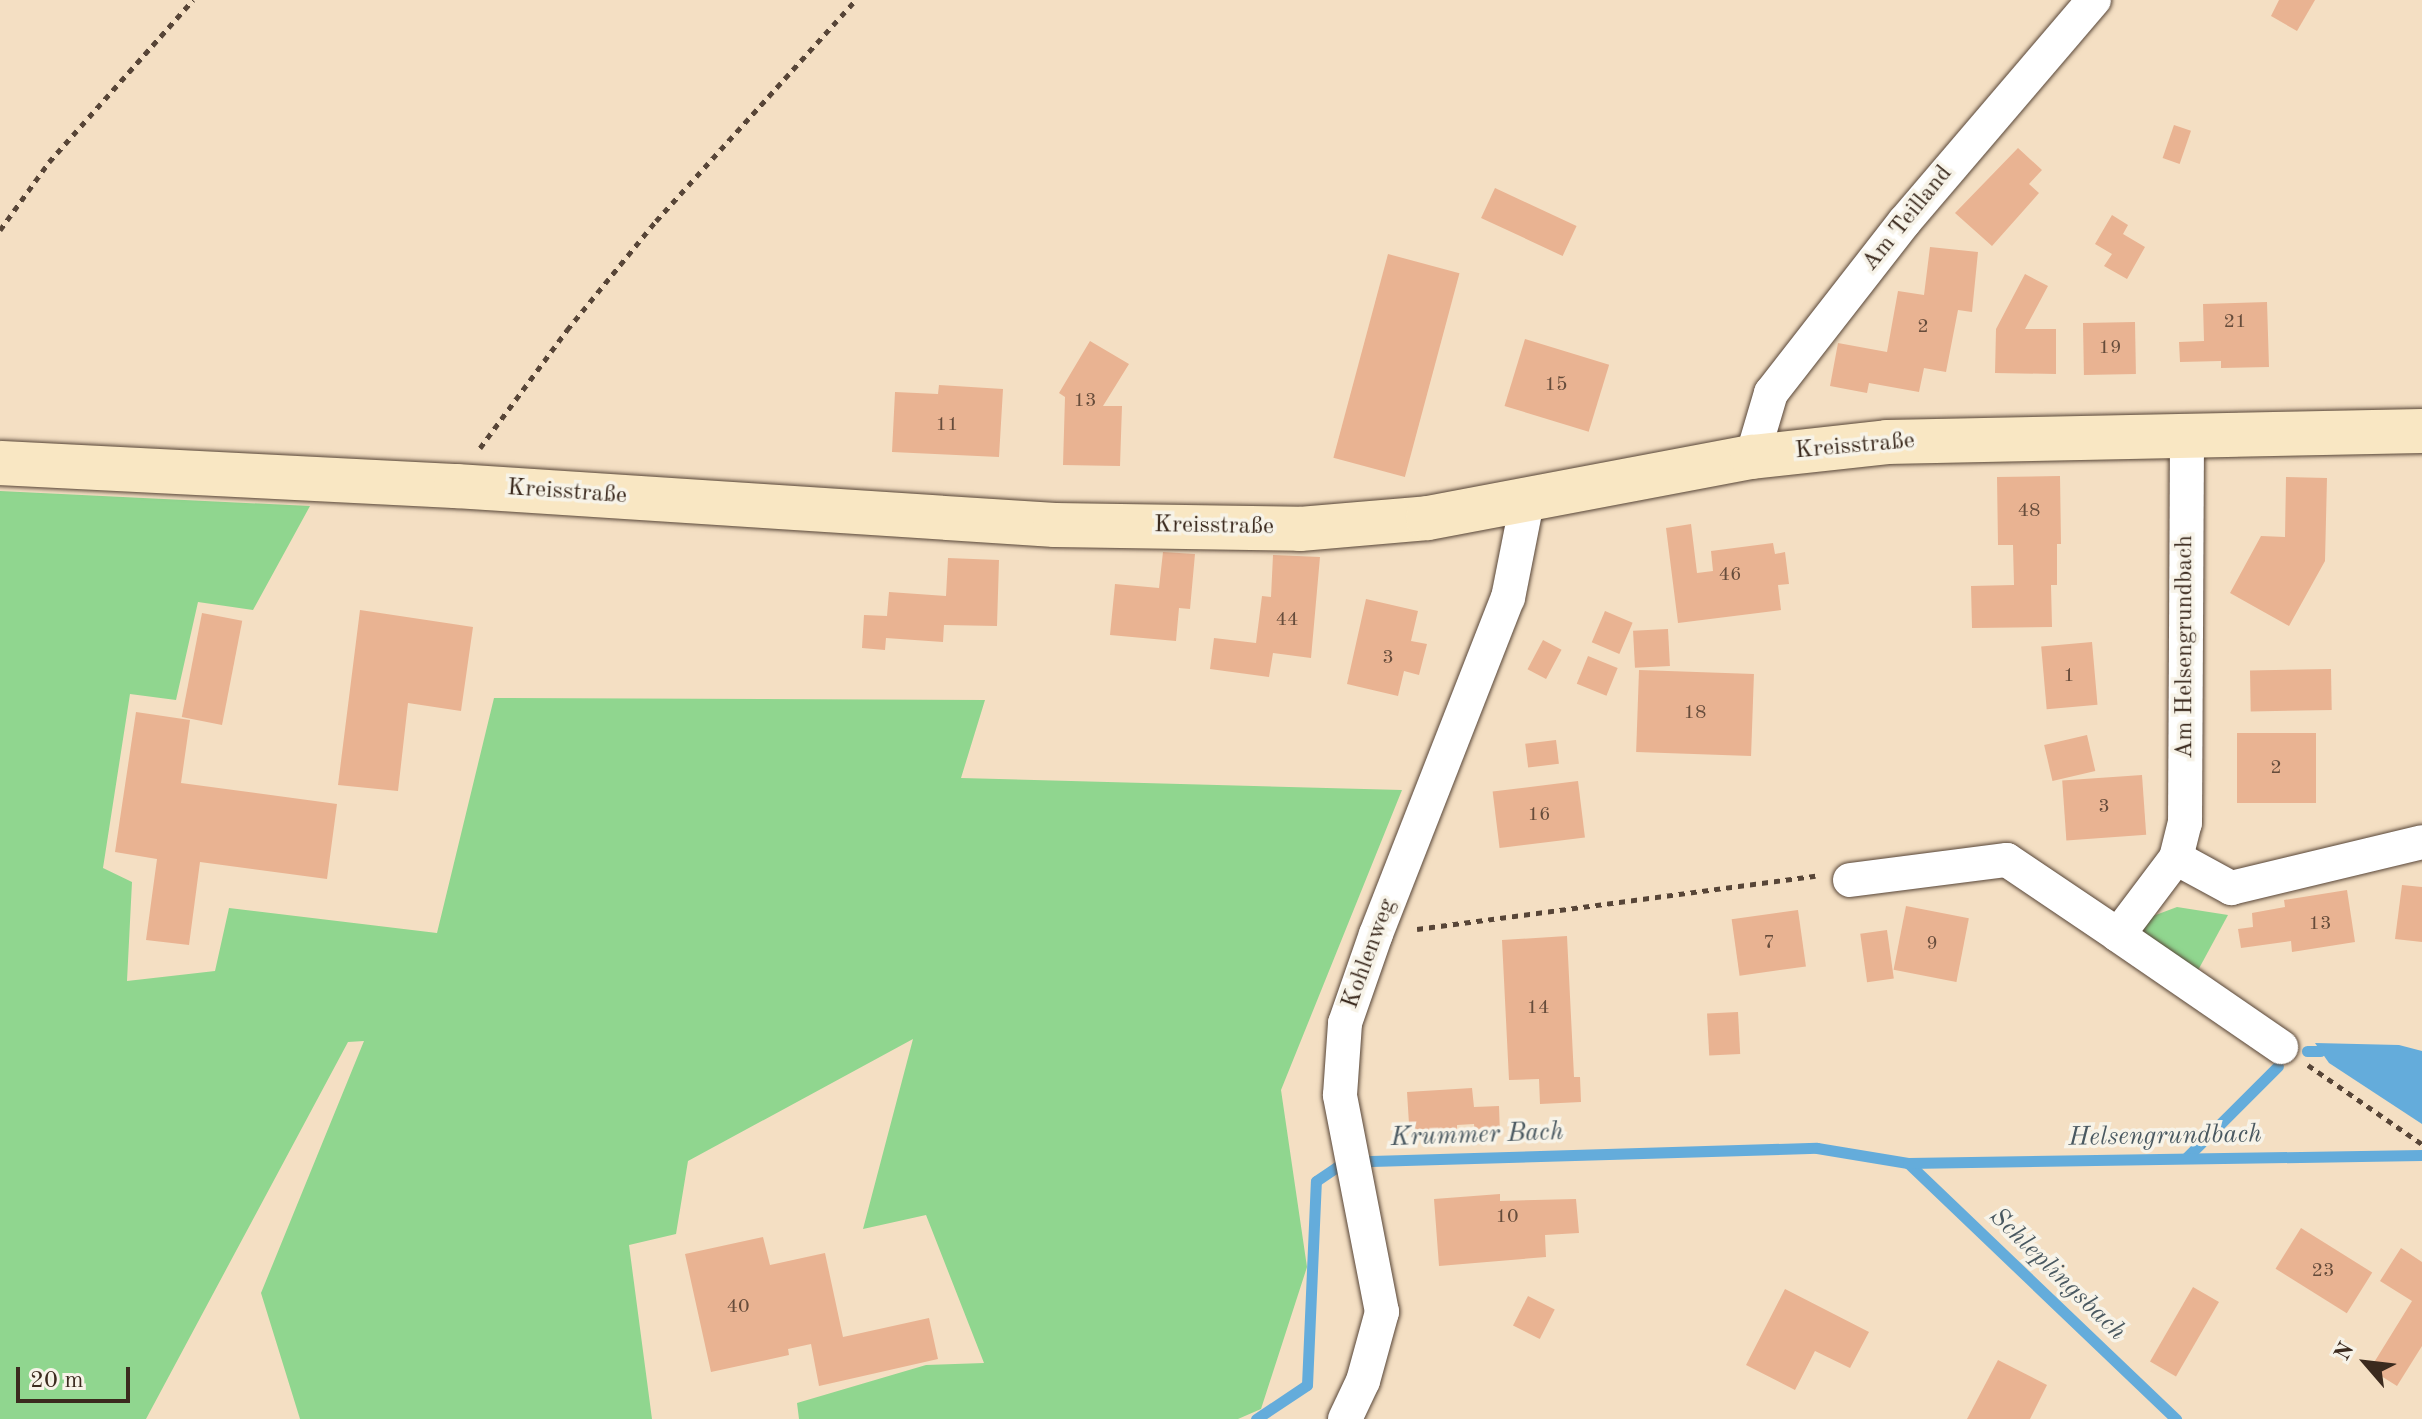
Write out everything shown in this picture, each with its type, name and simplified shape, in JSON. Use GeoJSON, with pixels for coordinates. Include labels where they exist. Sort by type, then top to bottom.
{"type":"FeatureCollection","features":[{"type":"Feature","properties":{"kind":"street","name":"Am Teilland"},"geometry":{"type":"LineString","coordinates":[[1752,457],[1771,393],[1905,221],[2094,0]]}},
{"type":"Feature","properties":{"kind":"street","name":"Kreisstraße"},"geometry":{"type":"LineString","coordinates":[[0,463],[456,486],[1055,525],[1300,529],[1428,518],[1527,502],[1752,457],[1887,442],[2422,431]]}},
{"type":"Feature","properties":{"kind":"street","name":"Am Helsengrundbach"},"geometry":{"type":"LineString","coordinates":[[2118,935],[2176,858],[2185,823],[2187,436]]}},
{"type":"Feature","properties":{"kind":"street","name":"Kohlenweg"},"geometry":{"type":"LineString","coordinates":[[1345,1419],[1363,1381],[1382,1312],[1340,1095],[1345,1023],[1376,934],[1508,598],[1527,502]]}},
{"type":"Feature","properties":{"kind":"street"},"geometry":{"type":"LineString","coordinates":[[2176,858],[2231,888],[2422,842]]}},
{"type":"Feature","properties":{"kind":"street"},"geometry":{"type":"LineString","coordinates":[[1850,880],[2007,860],[2281,1047]]}},
{"type":"Feature","properties":{"kind":"path"},"geometry":{"type":"LineString","coordinates":[[0,230],[49,162],[193,0]]}},
{"type":"Feature","properties":{"kind":"path"},"geometry":{"type":"LineString","coordinates":[[456,486],[495,424],[656,221],[856,0]]}},
{"type":"Feature","properties":{"kind":"path"},"geometry":{"type":"LineString","coordinates":[[1376,934],[1734,885],[1822,876],[1850,880]]}},
{"type":"Feature","properties":{"kind":"path"},"geometry":{"type":"LineString","coordinates":[[2281,1047],[2422,1144]]}},
{"type":"Feature","properties":{"kind":"green space"},"geometry":{"type":"Polygon","coordinates":[[[0,491],[310,506],[253,610],[198,602],[176,700],[130,694],[103,868],[132,882],[127,981],[215,971],[229,908],[437,933],[494,698],[985,700],[961,778],[1402,790],[1281,1090],[1307,1267],[1261,1409],[1238,1419],[799,1419],[797,1403],[926,1365],[984,1363],[926,1215],[863,1229],[913,1039],[688,1161],[676,1234],[629,1245],[652,1419],[300,1419],[261,1293],[364,1041],[348,1042],[146,1419],[0,1419],[0,491]]]}},
{"type":"Feature","properties":{"kind":"green space"},"geometry":{"type":"Polygon","coordinates":[[[2177,907],[2228,915],[2196,974],[2140,935],[2153,916],[2177,907]]]}},
{"type":"Feature","properties":{"kind":"water"},"geometry":{"type":"Polygon","coordinates":[[[2315,1043],[2399,1045],[2422,1051],[2422,1124],[2329,1063],[2315,1043]]]}},
{"type":"Feature","properties":{"kind":"building"},"geometry":{"type":"Polygon","coordinates":[[[2279,0],[2315,0],[2297,31],[2271,16],[2279,0]]]}},
{"type":"Feature","properties":{"kind":"building"},"geometry":{"type":"Polygon","coordinates":[[[2174,125],[2191,131],[2180,164],[2163,158],[2174,125]]]}},
{"type":"Feature","properties":{"kind":"building"},"geometry":{"type":"Polygon","coordinates":[[[2018,148],[2042,170],[2029,184],[2039,193],[1992,246],[1955,213],[2018,148]]]}},
{"type":"Feature","properties":{"kind":"building"},"geometry":{"type":"Polygon","coordinates":[[[1495,188],[1577,226],[1563,256],[1481,218],[1495,188]]]}},
{"type":"Feature","properties":{"kind":"building"},"geometry":{"type":"Polygon","coordinates":[[[2112,215],[2128,225],[2123,234],[2145,247],[2127,279],[2104,266],[2112,254],[2095,244],[2112,215]]]}},
{"type":"Feature","properties":{"kind":"building"},"geometry":{"type":"Polygon","coordinates":[[[1930,247],[1978,252],[1972,312],[1958,310],[1946,372],[1924,368],[1919,392],[1869,383],[1867,393],[1830,386],[1838,343],[1887,352],[1898,291],[1924,295],[1930,247]]]}},
{"type":"Feature","properties":{"kind":"building"},"geometry":{"type":"Polygon","coordinates":[[[1388,254],[1459,273],[1405,477],[1333,458],[1388,254]]]}},
{"type":"Feature","properties":{"kind":"building"},"geometry":{"type":"Polygon","coordinates":[[[2025,274],[2048,286],[2025,329],[2056,329],[2056,374],[1995,373],[1996,329],[2025,274]]]}},
{"type":"Feature","properties":{"kind":"building"},"geometry":{"type":"Polygon","coordinates":[[[2267,302],[2269,367],[2221,368],[2221,361],[2180,362],[2179,342],[2204,341],[2203,304],[2267,302]]]}},
{"type":"Feature","properties":{"kind":"building"},"geometry":{"type":"Polygon","coordinates":[[[2135,322],[2136,374],[2084,375],[2083,323],[2135,322]]]}},
{"type":"Feature","properties":{"kind":"building"},"geometry":{"type":"Polygon","coordinates":[[[1525,339],[1609,365],[1589,432],[1505,406],[1525,339]]]}},
{"type":"Feature","properties":{"kind":"building"},"geometry":{"type":"Polygon","coordinates":[[[1090,341],[1129,364],[1103,406],[1122,406],[1120,466],[1063,465],[1065,397],[1059,393],[1090,341]]]}},
{"type":"Feature","properties":{"kind":"building"},"geometry":{"type":"Polygon","coordinates":[[[939,385],[1003,389],[999,457],[892,452],[895,392],[938,394],[939,385]]]}},
{"type":"Feature","properties":{"kind":"building"},"geometry":{"type":"Polygon","coordinates":[[[2060,476],[2061,544],[2057,544],[2057,585],[2051,585],[2052,627],[1972,628],[1971,586],[2014,585],[2013,545],[1998,545],[1997,477],[2060,476]]]}},
{"type":"Feature","properties":{"kind":"building"},"geometry":{"type":"Polygon","coordinates":[[[2286,477],[2327,478],[2325,561],[2289,626],[2230,593],[2261,536],[2285,537],[2286,477]]]}},
{"type":"Feature","properties":{"kind":"building"},"geometry":{"type":"Polygon","coordinates":[[[1691,524],[1697,573],[1713,571],[1711,551],[1773,543],[1775,554],[1785,552],[1789,584],[1778,585],[1781,610],[1678,623],[1666,528],[1691,524]]]}},
{"type":"Feature","properties":{"kind":"building"},"geometry":{"type":"Polygon","coordinates":[[[1163,552],[1195,554],[1190,609],[1179,608],[1176,641],[1110,635],[1115,584],[1159,588],[1163,552]]]}},
{"type":"Feature","properties":{"kind":"building"},"geometry":{"type":"Polygon","coordinates":[[[1273,555],[1320,557],[1311,658],[1273,653],[1269,677],[1210,669],[1214,638],[1256,643],[1262,596],[1271,597],[1273,555]]]}},
{"type":"Feature","properties":{"kind":"building"},"geometry":{"type":"Polygon","coordinates":[[[948,558],[999,560],[997,626],[944,625],[943,642],[886,638],[885,650],[862,648],[864,615],[887,616],[889,592],[946,596],[948,558]]]}},
{"type":"Feature","properties":{"kind":"building"},"geometry":{"type":"Polygon","coordinates":[[[1366,599],[1418,611],[1411,641],[1427,644],[1419,675],[1404,671],[1398,696],[1347,684],[1366,599]]]}},
{"type":"Feature","properties":{"kind":"building"},"geometry":{"type":"Polygon","coordinates":[[[360,610],[473,627],[461,711],[408,703],[398,791],[338,785],[360,610]]]}},
{"type":"Feature","properties":{"kind":"building"},"geometry":{"type":"Polygon","coordinates":[[[1605,611],[1633,623],[1619,654],[1592,642],[1605,611]]]}},
{"type":"Feature","properties":{"kind":"building"},"geometry":{"type":"Polygon","coordinates":[[[202,613],[242,621],[222,725],[182,717],[202,613]]]}},
{"type":"Feature","properties":{"kind":"building"},"geometry":{"type":"Polygon","coordinates":[[[1668,629],[1670,666],[1635,668],[1633,631],[1668,629]]]}},
{"type":"Feature","properties":{"kind":"building"},"geometry":{"type":"Polygon","coordinates":[[[1543,640],[1562,650],[1546,679],[1528,669],[1543,640]]]}},
{"type":"Feature","properties":{"kind":"building"},"geometry":{"type":"Polygon","coordinates":[[[2092,642],[2097,705],[2047,709],[2041,646],[2092,642]]]}},
{"type":"Feature","properties":{"kind":"building"},"geometry":{"type":"Polygon","coordinates":[[[1588,656],[1618,668],[1606,696],[1577,684],[1588,656]]]}},
{"type":"Feature","properties":{"kind":"building"},"geometry":{"type":"Polygon","coordinates":[[[2331,669],[2332,710],[2251,711],[2250,670],[2331,669]]]}},
{"type":"Feature","properties":{"kind":"building"},"geometry":{"type":"Polygon","coordinates":[[[1639,670],[1754,674],[1751,756],[1636,752],[1639,670]]]}},
{"type":"Feature","properties":{"kind":"building"},"geometry":{"type":"Polygon","coordinates":[[[136,712],[190,720],[181,783],[337,804],[327,879],[200,862],[189,945],[146,940],[157,859],[115,852],[136,712]]]}},
{"type":"Feature","properties":{"kind":"building"},"geometry":{"type":"Polygon","coordinates":[[[2237,733],[2316,733],[2316,803],[2237,803],[2237,733]]]}},
{"type":"Feature","properties":{"kind":"building"},"geometry":{"type":"Polygon","coordinates":[[[2087,735],[2095,771],[2052,781],[2044,745],[2087,735]]]}},
{"type":"Feature","properties":{"kind":"building"},"geometry":{"type":"Polygon","coordinates":[[[1556,740],[1559,764],[1528,768],[1525,744],[1556,740]]]}},
{"type":"Feature","properties":{"kind":"building"},"geometry":{"type":"Polygon","coordinates":[[[2142,775],[2146,835],[2066,840],[2062,781],[2142,775]]]}},
{"type":"Feature","properties":{"kind":"building"},"geometry":{"type":"Polygon","coordinates":[[[1578,781],[1585,838],[1500,848],[1493,791],[1578,781]]]}},
{"type":"Feature","properties":{"kind":"building"},"geometry":{"type":"Polygon","coordinates":[[[2402,885],[2422,887],[2422,942],[2395,939],[2402,885]]]}},
{"type":"Feature","properties":{"kind":"building"},"geometry":{"type":"Polygon","coordinates":[[[2347,890],[2355,942],[2292,952],[2291,941],[2241,948],[2238,929],[2253,927],[2252,913],[2285,907],[2284,900],[2347,890]]]}},
{"type":"Feature","properties":{"kind":"building"},"geometry":{"type":"Polygon","coordinates":[[[1906,906],[1969,918],[1956,982],[1894,970],[1906,906]]]}},
{"type":"Feature","properties":{"kind":"building"},"geometry":{"type":"Polygon","coordinates":[[[1798,910],[1806,966],[1740,976],[1732,919],[1798,910]]]}},
{"type":"Feature","properties":{"kind":"building"},"geometry":{"type":"Polygon","coordinates":[[[1887,930],[1894,979],[1867,982],[1860,934],[1887,930]]]}},
{"type":"Feature","properties":{"kind":"building"},"geometry":{"type":"Polygon","coordinates":[[[1567,936],[1574,1077],[1580,1077],[1581,1102],[1540,1104],[1539,1079],[1509,1080],[1502,940],[1567,936]]]}},
{"type":"Feature","properties":{"kind":"building"},"geometry":{"type":"Polygon","coordinates":[[[1738,1012],[1740,1054],[1709,1056],[1707,1014],[1738,1012]]]}},
{"type":"Feature","properties":{"kind":"building"},"geometry":{"type":"Polygon","coordinates":[[[1472,1088],[1474,1107],[1499,1106],[1500,1134],[1475,1135],[1474,1124],[1457,1125],[1457,1137],[1410,1140],[1407,1092],[1472,1088]]]}},
{"type":"Feature","properties":{"kind":"building"},"geometry":{"type":"Polygon","coordinates":[[[1500,1194],[1500,1201],[1576,1199],[1579,1233],[1545,1235],[1546,1257],[1439,1266],[1434,1199],[1500,1194]]]}},
{"type":"Feature","properties":{"kind":"building"},"geometry":{"type":"Polygon","coordinates":[[[2301,1228],[2372,1273],[2347,1313],[2276,1269],[2301,1228]]]}},
{"type":"Feature","properties":{"kind":"building"},"geometry":{"type":"Polygon","coordinates":[[[763,1237],[770,1265],[825,1253],[843,1337],[929,1318],[938,1359],[819,1386],[811,1344],[788,1349],[789,1355],[711,1372],[685,1254],[763,1237]]]}},
{"type":"Feature","properties":{"kind":"building"},"geometry":{"type":"Polygon","coordinates":[[[2401,1248],[2422,1262],[2422,1346],[2397,1386],[2370,1369],[2412,1301],[2380,1281],[2401,1248]]]}},
{"type":"Feature","properties":{"kind":"building"},"geometry":{"type":"Polygon","coordinates":[[[2193,1287],[2219,1302],[2176,1376],[2150,1361],[2193,1287]]]}},
{"type":"Feature","properties":{"kind":"building"},"geometry":{"type":"Polygon","coordinates":[[[1785,1289],[1869,1332],[1850,1368],[1815,1351],[1795,1390],[1746,1365],[1785,1289]]]}},
{"type":"Feature","properties":{"kind":"building"},"geometry":{"type":"Polygon","coordinates":[[[1528,1296],[1555,1310],[1540,1339],[1513,1325],[1528,1296]]]}},
{"type":"Feature","properties":{"kind":"building"},"geometry":{"type":"Polygon","coordinates":[[[1998,1360],[2047,1385],[2030,1419],[1967,1419],[1998,1360]]]}},
{"type":"Feature","properties":{"kind":"waterway"},"geometry":{"type":"LineString","coordinates":[[2307,1051],[2320,1051]]}},
{"type":"Feature","properties":{"kind":"waterway","name":"Helsengrundbach"},"geometry":{"type":"LineString","coordinates":[[2186,1158],[2278,1066]]}},
{"type":"Feature","properties":{"kind":"waterway","name":"Krummer Bach"},"geometry":{"type":"LineString","coordinates":[[1256,1419],[1307,1385],[1316,1181],[1337,1167],[1371,1161],[1817,1148],[1908,1163],[2422,1155]]}},
{"type":"Feature","properties":{"kind":"waterway","name":"Schleplingsbach"},"geometry":{"type":"LineString","coordinates":[[1908,1163],[2176,1419]]}}]}
